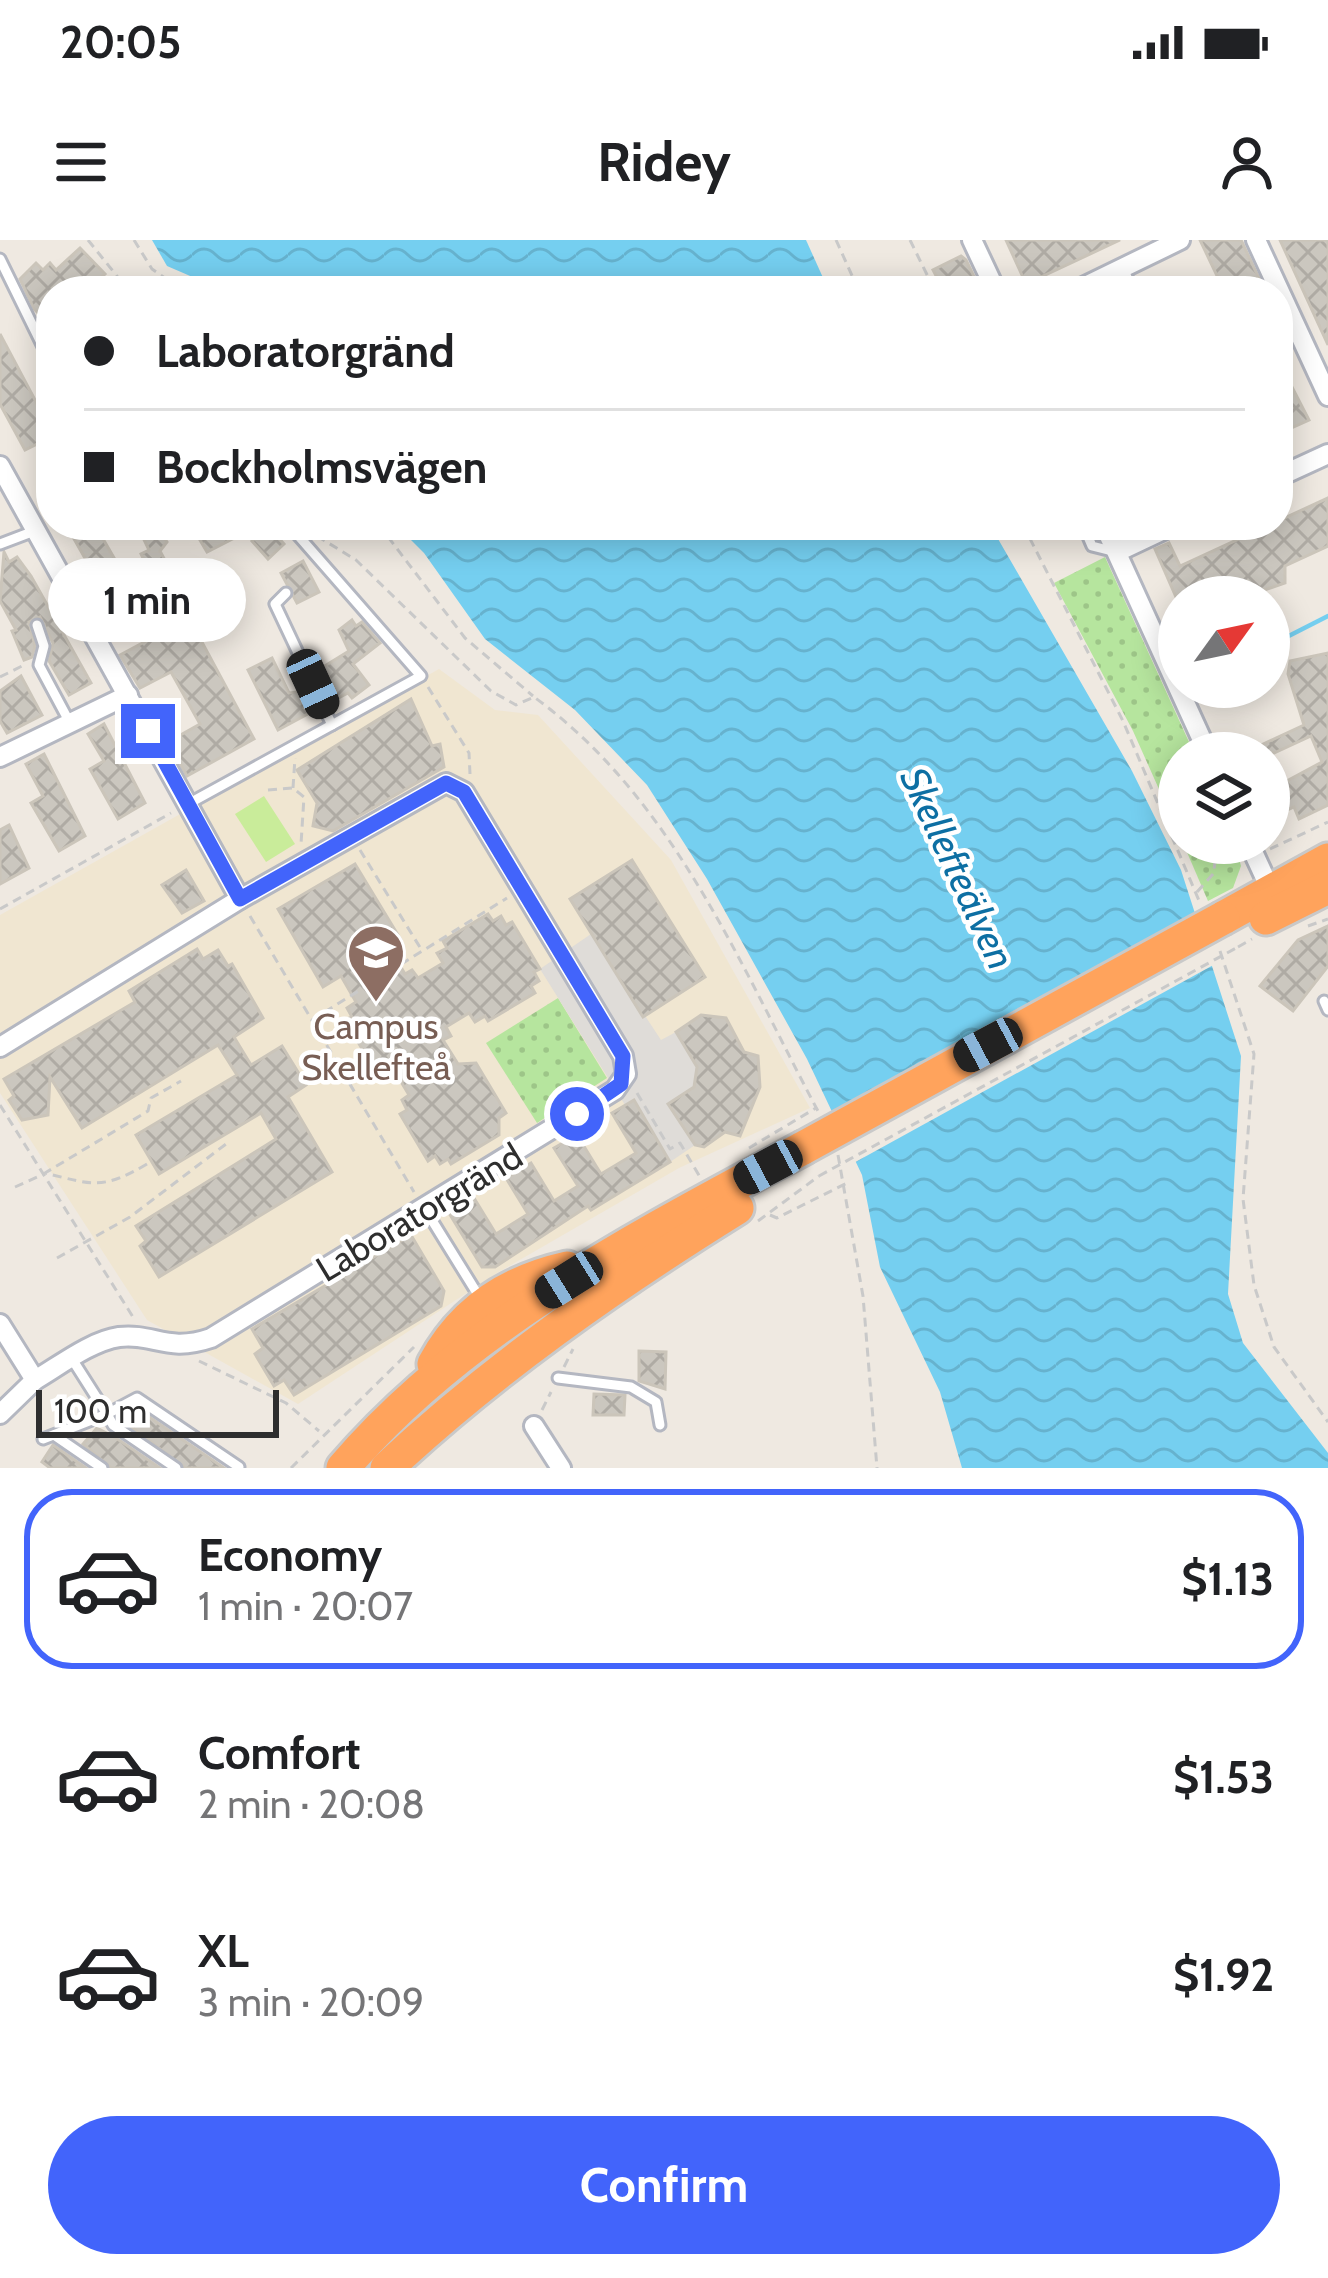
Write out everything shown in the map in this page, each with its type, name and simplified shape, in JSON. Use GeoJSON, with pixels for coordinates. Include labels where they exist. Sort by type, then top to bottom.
{"type":"FeatureCollection","features":[{"type":"Feature","properties":{"kind":"highway"},"geometry":{"type":"LineString","coordinates":[[1222,929],[1271,891],[1328,860]]}},
{"type":"Feature","properties":{"kind":"highway"},"geometry":{"type":"LineString","coordinates":[[343,1468],[422,1390],[485,1338],[598,1262],[818,1151],[1222,929],[1328,887]]}},
{"type":"Feature","properties":{"kind":"highway"},"geometry":{"type":"LineString","coordinates":[[387,1468],[494,1376],[586,1307],[818,1151]]}},
{"type":"Feature","properties":{"kind":"highway"},"geometry":{"type":"LineString","coordinates":[[422,1390],[438,1357],[482,1303],[548,1273],[598,1262]]}},
{"type":"Feature","properties":{"kind":"street"},"geometry":{"type":"LineString","coordinates":[[972,240],[989,276]]}},
{"type":"Feature","properties":{"kind":"street"},"geometry":{"type":"LineString","coordinates":[[1106,276],[1180,240]]}},
{"type":"Feature","properties":{"kind":"street"},"geometry":{"type":"LineString","coordinates":[[1256,240],[1273,276]]}},
{"type":"Feature","properties":{"kind":"street"},"geometry":{"type":"LineString","coordinates":[[1293,320],[1328,396]]}},
{"type":"Feature","properties":{"kind":"street"},"geometry":{"type":"LineString","coordinates":[[1293,470],[1328,454]]}},
{"type":"Feature","properties":{"kind":"street"},"geometry":{"type":"LineString","coordinates":[[0,466],[36,528]]}},
{"type":"Feature","properties":{"kind":"street"},"geometry":{"type":"LineString","coordinates":[[43,540],[240,899]]}},
{"type":"Feature","properties":{"kind":"street"},"geometry":{"type":"LineString","coordinates":[[1111,540],[1198,732]]}},
{"type":"Feature","properties":{"kind":"street"},"geometry":{"type":"LineString","coordinates":[[1117,552],[1142,540]]}},
{"type":"Feature","properties":{"kind":"street"},"geometry":{"type":"LineString","coordinates":[[0,757],[128,695]]}},
{"type":"Feature","properties":{"kind":"street"},"geometry":{"type":"LineString","coordinates":[[0,1047],[240,899],[446,783],[464,792],[623,1056],[626,1074]]}},
{"type":"Feature","properties":{"kind":"street"},"geometry":{"type":"LineString","coordinates":[[1259,864],[1271,891]]}},
{"type":"Feature","properties":{"kind":"street","name":"Laboratorgränd"},"geometry":{"type":"LineString","coordinates":[[187,1346],[211,1338],[424,1209],[615,1090],[626,1074]]}},
{"type":"Feature","properties":{"kind":"street"},"geometry":{"type":"LineString","coordinates":[[0,1324],[35,1380]]}},
{"type":"Feature","properties":{"kind":"street"},"geometry":{"type":"LineString","coordinates":[[0,1414],[35,1380],[106,1340],[187,1346]]}},
{"type":"Feature","properties":{"kind":"street"},"geometry":{"type":"LineString","coordinates":[[534,1426],[561,1468]]}},
{"type":"Feature","properties":{"kind":"lane"},"geometry":{"type":"LineString","coordinates":[[0,260],[36,333]]}},
{"type":"Feature","properties":{"kind":"lane"},"geometry":{"type":"LineString","coordinates":[[1123,268],[1126,276]]}},
{"type":"Feature","properties":{"kind":"lane"},"geometry":{"type":"LineString","coordinates":[[0,544],[36,530]]}},
{"type":"Feature","properties":{"kind":"lane"},"geometry":{"type":"LineString","coordinates":[[188,804],[421,676],[304,540]]}},
{"type":"Feature","properties":{"kind":"lane"},"geometry":{"type":"LineString","coordinates":[[1089,540],[1092,546],[1117,552]]}},
{"type":"Feature","properties":{"kind":"lane"},"geometry":{"type":"LineString","coordinates":[[286,593],[275,604],[332,724]]}},
{"type":"Feature","properties":{"kind":"lane"},"geometry":{"type":"LineString","coordinates":[[37,625],[44,646],[39,665],[70,723]]}},
{"type":"Feature","properties":{"kind":"lane"},"geometry":{"type":"LineString","coordinates":[[424,1209],[482,1303]]}},
{"type":"Feature","properties":{"kind":"lane"},"geometry":{"type":"LineString","coordinates":[[72,1359],[113,1425],[176,1468]]}},
{"type":"Feature","properties":{"kind":"lane"},"geometry":{"type":"LineString","coordinates":[[557,1378],[631,1387],[656,1402],[660,1425]]}},
{"type":"Feature","properties":{"kind":"lane"},"geometry":{"type":"LineString","coordinates":[[102,1468],[48,1437],[137,1398],[239,1467]]}},
{"type":"Feature","properties":{"kind":"path"},"geometry":{"type":"LineString","coordinates":[[88,240],[117,276]]}},
{"type":"Feature","properties":{"kind":"path"},"geometry":{"type":"LineString","coordinates":[[134,240],[162,276]]}},
{"type":"Feature","properties":{"kind":"path"},"geometry":{"type":"LineString","coordinates":[[836,240],[852,276]]}},
{"type":"Feature","properties":{"kind":"path"},"geometry":{"type":"LineString","coordinates":[[910,240],[928,276]]}},
{"type":"Feature","properties":{"kind":"path"},"geometry":{"type":"LineString","coordinates":[[325,540],[356,560],[491,691],[516,705],[534,697]]}},
{"type":"Feature","properties":{"kind":"path"},"geometry":{"type":"LineString","coordinates":[[390,540],[464,638],[584,733],[650,809],[730,944],[817,1108],[818,1151],[847,1183],[877,1468]]}},
{"type":"Feature","properties":{"kind":"path"},"geometry":{"type":"LineString","coordinates":[[1031,540],[1123,722],[1196,893],[1222,929],[1254,1054],[1243,1199],[1254,1285],[1274,1347],[1328,1422]]}},
{"type":"Feature","properties":{"kind":"path"},"geometry":{"type":"LineString","coordinates":[[0,677],[41,656]]}},
{"type":"Feature","properties":{"kind":"path"},"geometry":{"type":"LineString","coordinates":[[421,676],[469,753],[470,785],[464,792]]}},
{"type":"Feature","properties":{"kind":"path"},"geometry":{"type":"LineString","coordinates":[[293,788],[296,744]]}},
{"type":"Feature","properties":{"kind":"path"},"geometry":{"type":"LineString","coordinates":[[268,790],[293,788],[304,797],[308,812],[295,868]]}},
{"type":"Feature","properties":{"kind":"path"},"geometry":{"type":"LineString","coordinates":[[0,909],[188,804]]}},
{"type":"Feature","properties":{"kind":"path"},"geometry":{"type":"LineString","coordinates":[[353,836],[422,950]]}},
{"type":"Feature","properties":{"kind":"path"},"geometry":{"type":"LineString","coordinates":[[1196,893],[1214,872],[1215,864]]}},
{"type":"Feature","properties":{"kind":"path"},"geometry":{"type":"LineString","coordinates":[[310,1021],[520,890]]}},
{"type":"Feature","properties":{"kind":"path"},"geometry":{"type":"LineString","coordinates":[[240,899],[424,1209]]}},
{"type":"Feature","properties":{"kind":"path"},"geometry":{"type":"LineString","coordinates":[[752,1225],[768,1214],[818,1151],[1222,929]]}},
{"type":"Feature","properties":{"kind":"path"},"geometry":{"type":"LineString","coordinates":[[626,1074],[670,1149],[680,1143],[700,1178]]}},
{"type":"Feature","properties":{"kind":"path"},"geometry":{"type":"LineString","coordinates":[[15,1187],[148,1111],[151,1098],[181,1081]]}},
{"type":"Feature","properties":{"kind":"path"},"geometry":{"type":"LineString","coordinates":[[0,1105],[88,1239],[136,1322],[139,1340]]}},
{"type":"Feature","properties":{"kind":"path"},"geometry":{"type":"LineString","coordinates":[[744,1153],[817,1108]]}},
{"type":"Feature","properties":{"kind":"path"},"geometry":{"type":"LineString","coordinates":[[57,1258],[130,1217],[178,1183],[196,1161],[226,1144]]}},
{"type":"Feature","properties":{"kind":"path"},"geometry":{"type":"LineString","coordinates":[[45,1173],[97,1186],[114,1184],[147,1164]]}},
{"type":"Feature","properties":{"kind":"path"},"geometry":{"type":"LineString","coordinates":[[768,1214],[777,1218],[799,1211],[847,1183]]}},
{"type":"Feature","properties":{"kind":"path"},"geometry":{"type":"LineString","coordinates":[[534,1426],[577,1343]]}},
{"type":"Feature","properties":{"kind":"path"},"geometry":{"type":"LineString","coordinates":[[187,1346],[198,1361],[286,1403],[321,1433]]}},
{"type":"Feature","properties":{"kind":"shaded area","name":"Campus Skellefteå"},"geometry":{"type":"Polygon","coordinates":[[[439,669],[495,710],[538,715],[671,860],[810,1108],[679,1168],[497,1273],[298,1404],[147,1320],[0,1093],[0,915],[439,669]]]}},
{"type":"Feature","properties":{"kind":"shaded area"},"geometry":{"type":"Polygon","coordinates":[[[591,934],[661,1040],[676,1032],[697,1067],[694,1087],[669,1104],[695,1145],[670,1162],[634,1101],[625,1105],[540,969],[591,934]]]}},
{"type":"Feature","properties":{"kind":"green space"},"geometry":{"type":"Polygon","coordinates":[[[1105,557],[1158,674],[1158,708],[1174,708],[1184,732],[1158,732],[1158,787],[1133,731],[1054,583],[1105,557]]]}},
{"type":"Feature","properties":{"kind":"green space"},"geometry":{"type":"Polygon","coordinates":[[[264,796],[295,844],[266,862],[235,814],[264,796]]]}},
{"type":"Feature","properties":{"kind":"green space"},"geometry":{"type":"Polygon","coordinates":[[[1192,864],[1240,864],[1233,888],[1208,901],[1192,864]]]}},
{"type":"Feature","properties":{"kind":"green space"},"geometry":{"type":"Polygon","coordinates":[[[558,998],[607,1078],[537,1123],[486,1043],[558,998]]]}},
{"type":"Feature","properties":{"kind":"water"},"geometry":{"type":"Polygon","coordinates":[[[152,240],[806,240],[822,276],[190,276],[167,266],[152,240]]]}},
{"type":"Feature","properties":{"kind":"water","name":"Skellefteälven"},"geometry":{"type":"Polygon","coordinates":[[[411,540],[999,540],[1158,824],[1158,864],[1178,864],[1181,870],[1241,1056],[1228,1294],[1243,1343],[1328,1453],[1328,1468],[962,1468],[940,1392],[880,1267],[862,1175],[807,1059],[707,879],[647,785],[575,710],[485,639],[411,540]]]}},
{"type":"Feature","properties":{"kind":"pier"},"geometry":{"type":"Polygon","coordinates":[[[1200,910],[1217,963],[850,1165],[828,1116],[1200,910]]]}},
{"type":"Feature","properties":{"kind":"building"},"geometry":{"type":"Polygon","coordinates":[[[1006,240],[1120,240],[1043,276],[1022,276],[1006,240]]]}},
{"type":"Feature","properties":{"kind":"building"},"geometry":{"type":"Polygon","coordinates":[[[1200,240],[1241,240],[1258,276],[1217,276],[1200,240]]]}},
{"type":"Feature","properties":{"kind":"building"},"geometry":{"type":"Polygon","coordinates":[[[1280,240],[1328,240],[1328,345],[1280,240]]]}},
{"type":"Feature","properties":{"kind":"building"},"geometry":{"type":"Polygon","coordinates":[[[80,248],[105,274],[36,276],[36,311],[20,279],[36,263],[43,270],[50,263],[56,270],[80,248]]]}},
{"type":"Feature","properties":{"kind":"building"},"geometry":{"type":"Polygon","coordinates":[[[961,256],[974,276],[936,276],[933,270],[961,256]]]}},
{"type":"Feature","properties":{"kind":"building"},"geometry":{"type":"Polygon","coordinates":[[[0,334],[36,402],[36,444],[25,450],[0,404],[0,334]]]}},
{"type":"Feature","properties":{"kind":"building"},"geometry":{"type":"Polygon","coordinates":[[[1293,389],[1309,420],[1293,427],[1293,389]]]}},
{"type":"Feature","properties":{"kind":"building"},"geometry":{"type":"Polygon","coordinates":[[[1328,498],[1328,546],[1285,566],[1285,576],[1167,576],[1155,549],[1169,543],[1180,566],[1237,540],[1293,540],[1293,514],[1328,498]]]}},
{"type":"Feature","properties":{"kind":"building"},"geometry":{"type":"Polygon","coordinates":[[[75,540],[104,540],[117,563],[95,576],[75,540]]]}},
{"type":"Feature","properties":{"kind":"building"},"geometry":{"type":"Polygon","coordinates":[[[144,540],[167,542],[160,551],[168,566],[151,575],[141,554],[149,550],[144,540]]]}},
{"type":"Feature","properties":{"kind":"building"},"geometry":{"type":"Polygon","coordinates":[[[200,540],[230,540],[207,552],[200,540]]]}},
{"type":"Feature","properties":{"kind":"building"},"geometry":{"type":"Polygon","coordinates":[[[280,540],[284,544],[268,559],[252,541],[280,540]]]}},
{"type":"Feature","properties":{"kind":"building"},"geometry":{"type":"Polygon","coordinates":[[[4,552],[9,562],[17,557],[31,576],[91,683],[69,695],[49,661],[53,643],[40,617],[29,622],[35,646],[32,657],[24,660],[12,631],[16,630],[0,601],[4,552]]]}},
{"type":"Feature","properties":{"kind":"building"},"geometry":{"type":"Polygon","coordinates":[[[303,561],[319,592],[297,603],[281,573],[303,561]]]}},
{"type":"Feature","properties":{"kind":"building"},"geometry":{"type":"Polygon","coordinates":[[[189,618],[254,739],[187,776],[168,742],[200,724],[171,672],[140,688],[120,655],[189,618]]]}},
{"type":"Feature","properties":{"kind":"building"},"geometry":{"type":"Polygon","coordinates":[[[352,620],[356,626],[362,622],[380,643],[353,664],[369,685],[352,698],[348,693],[331,702],[322,682],[329,678],[323,667],[349,651],[339,630],[352,620]]]}},
{"type":"Feature","properties":{"kind":"building"},"geometry":{"type":"Polygon","coordinates":[[[1328,653],[1328,805],[1299,819],[1294,807],[1290,809],[1290,779],[1322,762],[1311,736],[1290,746],[1289,732],[1304,725],[1290,680],[1290,661],[1328,653]]]}},
{"type":"Feature","properties":{"kind":"building"},"geometry":{"type":"Polygon","coordinates":[[[272,658],[289,693],[306,691],[315,710],[278,730],[248,670],[272,658]]]}},
{"type":"Feature","properties":{"kind":"building"},"geometry":{"type":"Polygon","coordinates":[[[21,676],[42,715],[7,733],[0,721],[0,691],[21,676]]]}},
{"type":"Feature","properties":{"kind":"building"},"geometry":{"type":"Polygon","coordinates":[[[411,699],[432,746],[440,744],[444,767],[333,831],[313,826],[317,803],[297,770],[411,699]]]}},
{"type":"Feature","properties":{"kind":"building"},"geometry":{"type":"Polygon","coordinates":[[[104,724],[145,803],[118,819],[90,769],[104,761],[88,734],[104,724]]]}},
{"type":"Feature","properties":{"kind":"building"},"geometry":{"type":"Polygon","coordinates":[[[44,754],[85,836],[59,851],[31,803],[43,796],[26,764],[44,754]]]}},
{"type":"Feature","properties":{"kind":"building"},"geometry":{"type":"Polygon","coordinates":[[[9,825],[29,868],[0,884],[0,830],[9,825]]]}},
{"type":"Feature","properties":{"kind":"building"},"geometry":{"type":"Polygon","coordinates":[[[632,860],[705,977],[643,1017],[570,899],[632,860]]]}},
{"type":"Feature","properties":{"kind":"building"},"geometry":{"type":"Polygon","coordinates":[[[355,864],[401,940],[389,947],[405,974],[412,970],[418,978],[443,963],[437,953],[447,948],[443,941],[488,914],[493,921],[501,916],[506,925],[512,922],[540,969],[534,972],[539,981],[531,986],[535,993],[488,1021],[485,1016],[475,1022],[469,1013],[446,1027],[451,1036],[443,1040],[458,1064],[476,1063],[506,1113],[499,1118],[499,1135],[451,1164],[448,1159],[440,1164],[435,1156],[428,1161],[400,1114],[407,1110],[402,1100],[409,1095],[394,1070],[386,1075],[380,1065],[374,1069],[345,1020],[352,1017],[347,1008],[356,1002],[341,976],[323,987],[278,909],[355,864]]]}},
{"type":"Feature","properties":{"kind":"building"},"geometry":{"type":"Polygon","coordinates":[[[186,870],[204,901],[182,913],[162,885],[186,870]]]}},
{"type":"Feature","properties":{"kind":"building"},"geometry":{"type":"Polygon","coordinates":[[[1328,926],[1328,966],[1293,1011],[1260,986],[1298,940],[1328,926]]]}},
{"type":"Feature","properties":{"kind":"building"},"geometry":{"type":"Polygon","coordinates":[[[197,949],[203,959],[218,950],[228,966],[232,964],[263,1018],[234,1037],[251,1065],[282,1046],[306,1085],[288,1097],[332,1172],[159,1277],[140,1246],[146,1241],[136,1226],[276,1139],[261,1113],[159,1174],[136,1135],[237,1075],[218,1045],[82,1128],[50,1077],[48,1115],[22,1120],[9,1100],[14,1096],[4,1079],[135,1002],[129,991],[197,949]]]}},
{"type":"Feature","properties":{"kind":"building"},"geometry":{"type":"Polygon","coordinates":[[[701,1015],[726,1018],[744,1052],[758,1056],[760,1087],[740,1136],[725,1132],[704,1147],[695,1145],[668,1104],[694,1087],[697,1067],[676,1032],[701,1015]]]}},
{"type":"Feature","properties":{"kind":"building"},"geometry":{"type":"Polygon","coordinates":[[[634,1100],[670,1162],[591,1210],[588,1206],[495,1267],[482,1267],[449,1213],[474,1198],[496,1234],[528,1214],[506,1178],[531,1163],[554,1201],[578,1186],[554,1148],[577,1135],[601,1174],[636,1153],[612,1113],[634,1100]]]}},
{"type":"Feature","properties":{"kind":"building"},"geometry":{"type":"Polygon","coordinates":[[[411,1235],[444,1291],[441,1306],[294,1395],[284,1380],[274,1386],[255,1354],[263,1348],[252,1329],[411,1235]]]}},
{"type":"Feature","properties":{"kind":"building"},"geometry":{"type":"Polygon","coordinates":[[[639,1351],[666,1352],[665,1389],[639,1381],[639,1351]]]}},
{"type":"Feature","properties":{"kind":"building"},"geometry":{"type":"Polygon","coordinates":[[[594,1394],[625,1395],[624,1415],[593,1415],[594,1394]]]}},
{"type":"Feature","properties":{"kind":"building"},"geometry":{"type":"Polygon","coordinates":[[[136,1408],[224,1468],[185,1468],[126,1423],[136,1408]]]}},
{"type":"Feature","properties":{"kind":"building"},"geometry":{"type":"Polygon","coordinates":[[[97,1428],[160,1468],[111,1468],[83,1444],[97,1428]]]}},
{"type":"Feature","properties":{"kind":"building"},"geometry":{"type":"Polygon","coordinates":[[[53,1445],[86,1468],[50,1468],[42,1462],[53,1445]]]}},
{"type":"Feature","properties":{"kind":"waterway"},"geometry":{"type":"LineString","coordinates":[[1290,635],[1328,616]]}},
{"type":"Feature","properties":{"kind":"place","name":"Campus Skellefteå"},"geometry":{"type":"Point","coordinates":[376,1004]}},
{"type":"Feature","properties":{"kind":"route"},"geometry":{"type":"LineString","coordinates":[[148,731],[240,899],[446,783],[464,792],[623,1056],[626,1074],[621,1084],[577,1114]]}}]}
